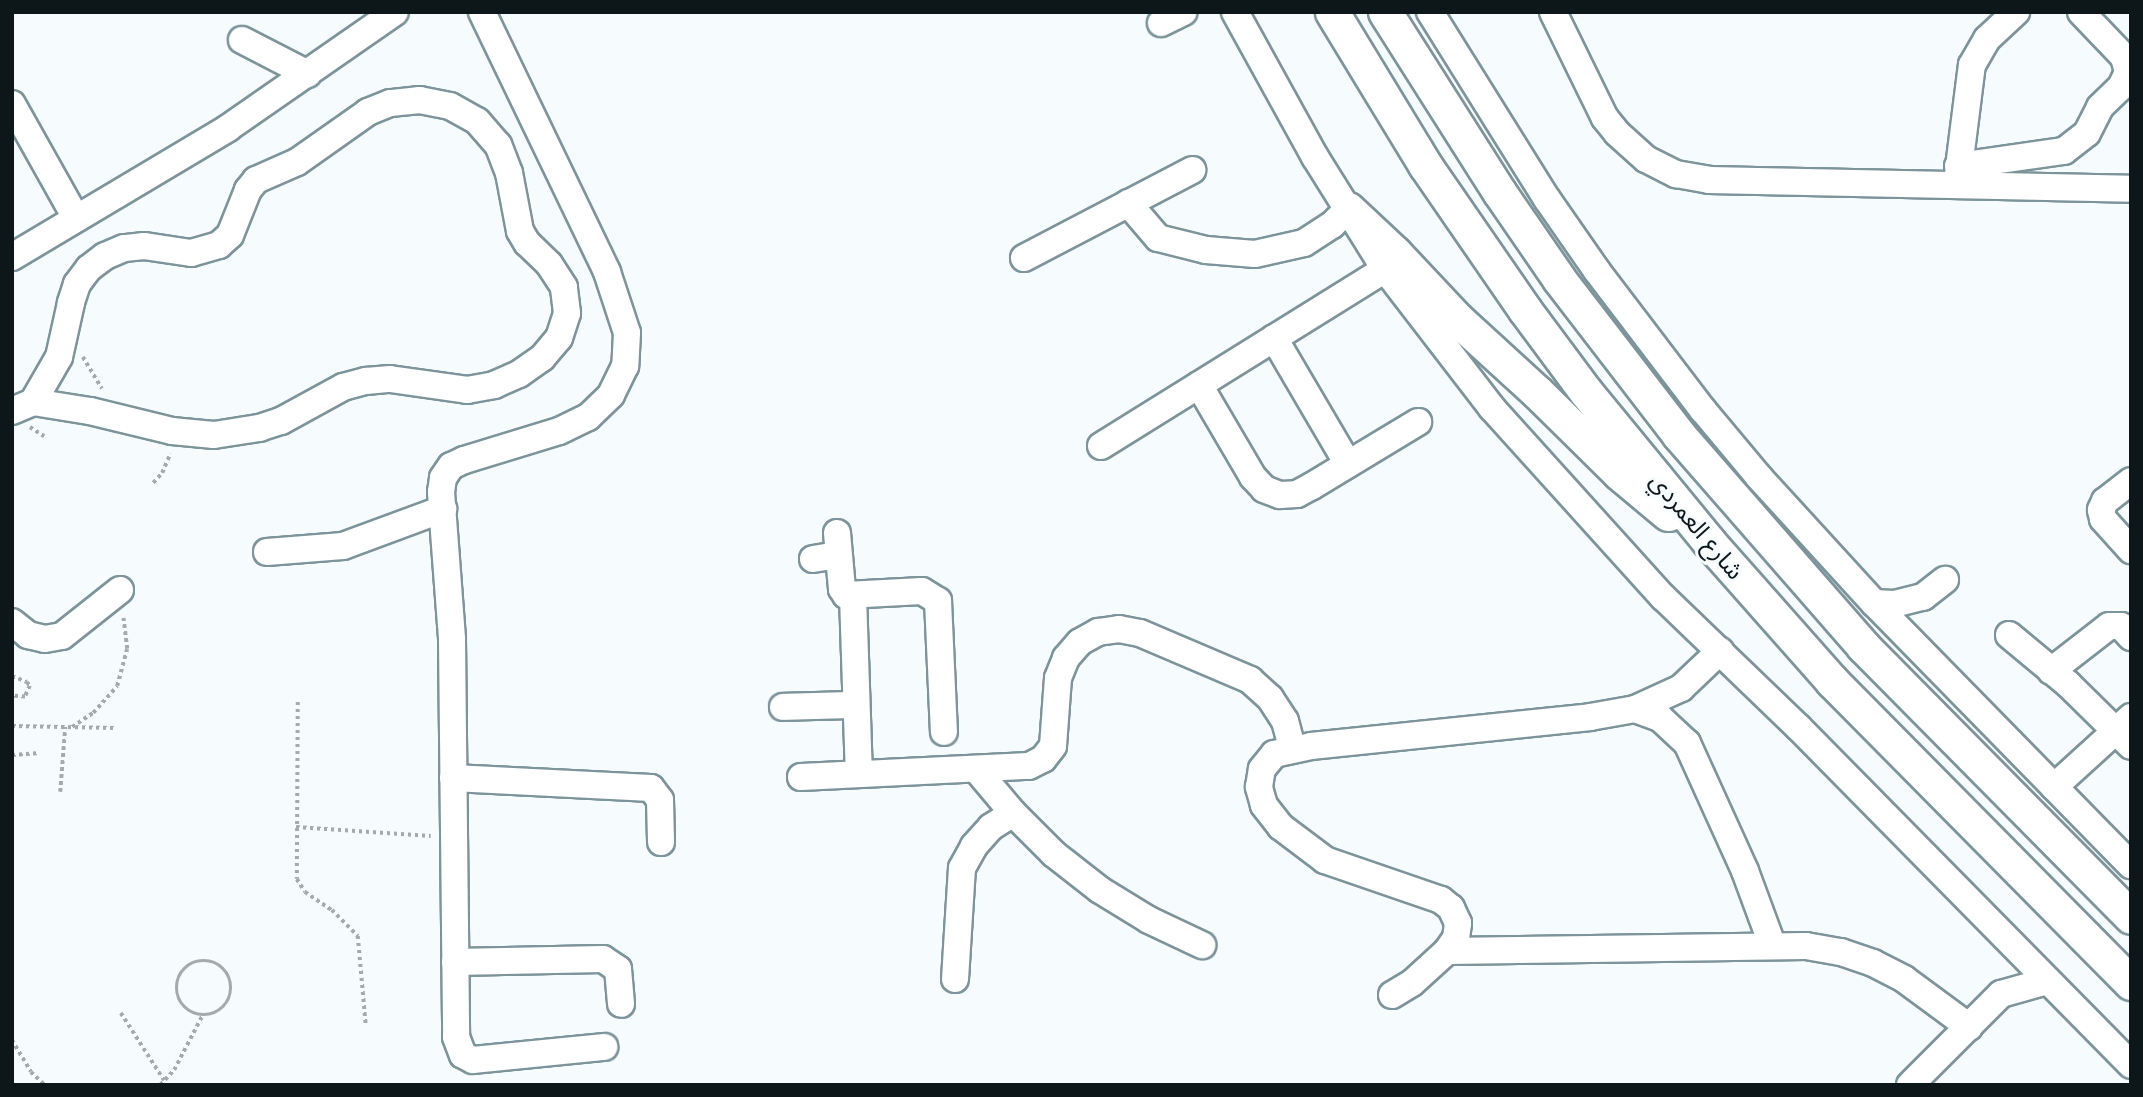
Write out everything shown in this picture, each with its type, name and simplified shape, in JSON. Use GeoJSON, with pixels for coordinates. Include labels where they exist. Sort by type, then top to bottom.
{"type":"FeatureCollection","features":[{"type":"Feature","properties":{"kind":"main road","name":"شارع العمردي"},"geometry":{"type":"LineString","coordinates":[[1332,12],[1425,165],[1518,300],[1586,392],[1709,542],[1832,681],[2131,983]]}},
{"type":"Feature","properties":{"kind":"main road","name":"شارع العمردي"},"geometry":{"type":"LineString","coordinates":[[1385,12],[1507,204],[1598,331],[1679,435],[1863,646],[2131,917]]}},
{"type":"Feature","properties":{"kind":"main road"},"geometry":{"type":"LineString","coordinates":[[1348,209],[1395,253],[1457,319],[1537,391],[1619,473],[1662,510],[1709,542]]}},
{"type":"Feature","properties":{"kind":"street"},"geometry":{"type":"LineString","coordinates":[[12,257],[228,128],[395,12]]}},
{"type":"Feature","properties":{"kind":"street"},"geometry":{"type":"LineString","coordinates":[[482,12],[607,272],[628,333],[625,366],[611,395],[588,417],[559,431],[451,466],[443,478],[452,640],[456,1037],[463,1055],[483,1059],[604,1046]]}},
{"type":"Feature","properties":{"kind":"street"},"geometry":{"type":"LineString","coordinates":[[1235,12],[1385,269],[1492,408],[1619,551],[2131,1065]]}},
{"type":"Feature","properties":{"kind":"street"},"geometry":{"type":"LineString","coordinates":[[1430,12],[1547,199],[1634,321],[1759,477],[1911,642],[2131,865]]}},
{"type":"Feature","properties":{"kind":"street"},"geometry":{"type":"LineString","coordinates":[[1553,12],[1605,118],[1630,147],[1660,168],[1709,180],[1957,176],[2131,189]]}},
{"type":"Feature","properties":{"kind":"street"},"geometry":{"type":"LineString","coordinates":[[1957,176],[1976,55],[1987,39],[2016,12]]}},
{"type":"Feature","properties":{"kind":"street"},"geometry":{"type":"LineString","coordinates":[[1957,176],[2064,151],[2087,133],[2101,107],[2121,87],[2128,72],[2124,57],[2081,12]]}},
{"type":"Feature","properties":{"kind":"street"},"geometry":{"type":"LineString","coordinates":[[242,40],[308,74]]}},
{"type":"Feature","properties":{"kind":"street"},"geometry":{"type":"LineString","coordinates":[[421,100],[450,106],[477,121],[498,145],[509,173],[520,231],[564,287],[567,313],[559,338],[542,358],[519,374],[494,385],[467,390],[390,379],[366,381],[343,387],[281,421],[259,428],[214,435],[172,431],[90,411],[23,407],[59,357],[77,284],[89,268],[105,256],[124,248],[144,246],[191,253],[219,244],[234,228],[248,190],[256,180],[297,162],[368,112],[390,103],[421,100]]}},
{"type":"Feature","properties":{"kind":"street"},"geometry":{"type":"LineString","coordinates":[[12,104],[76,218]]}},
{"type":"Feature","properties":{"kind":"street"},"geometry":{"type":"LineString","coordinates":[[1024,258],[1192,170]]}},
{"type":"Feature","properties":{"kind":"street"},"geometry":{"type":"LineString","coordinates":[[1128,203],[1158,238],[1206,250],[1255,254],[1304,243],[1332,225],[1348,209]]}},
{"type":"Feature","properties":{"kind":"street"},"geometry":{"type":"LineString","coordinates":[[1101,446],[1385,269]]}},
{"type":"Feature","properties":{"kind":"street"},"geometry":{"type":"LineString","coordinates":[[1274,338],[1348,464]]}},
{"type":"Feature","properties":{"kind":"street"},"geometry":{"type":"LineString","coordinates":[[1199,385],[1253,477],[1264,489],[1280,495],[1297,494],[1418,422]]}},
{"type":"Feature","properties":{"kind":"street"},"geometry":{"type":"LineString","coordinates":[[2131,481],[2105,502],[2101,510],[2103,519],[2131,550]]}},
{"type":"Feature","properties":{"kind":"street"},"geometry":{"type":"LineString","coordinates":[[267,552],[343,546],[443,509]]}},
{"type":"Feature","properties":{"kind":"street"},"geometry":{"type":"LineString","coordinates":[[830,549],[846,595],[922,591],[938,601],[944,732]]}},
{"type":"Feature","properties":{"kind":"street"},"geometry":{"type":"LineString","coordinates":[[1874,603],[1894,604],[1923,597],[1945,580]]}},
{"type":"Feature","properties":{"kind":"street"},"geometry":{"type":"LineString","coordinates":[[12,622],[28,635],[45,639],[62,636],[77,628],[117,593]]}},
{"type":"Feature","properties":{"kind":"street"},"geometry":{"type":"LineString","coordinates":[[853,596],[859,774]]}},
{"type":"Feature","properties":{"kind":"street"},"geometry":{"type":"LineString","coordinates":[[1911,642],[1916,614],[1923,597]]}},
{"type":"Feature","properties":{"kind":"street"},"geometry":{"type":"LineString","coordinates":[[2051,671],[2109,626],[2120,626],[2131,637]]}},
{"type":"Feature","properties":{"kind":"street"},"geometry":{"type":"LineString","coordinates":[[801,777],[1029,766],[1043,759],[1052,746],[1058,678],[1066,658],[1080,642],[1098,632],[1119,629],[1140,634],[1250,680],[1270,698],[1284,721],[1292,748]]}},
{"type":"Feature","properties":{"kind":"street"},"geometry":{"type":"LineString","coordinates":[[2009,635],[2126,731],[2054,787]]}},
{"type":"Feature","properties":{"kind":"street"},"geometry":{"type":"LineString","coordinates":[[1392,995],[1412,983],[1447,951],[1456,938],[1458,923],[1451,908],[1441,900],[1325,860],[1302,845],[1264,805],[1259,787],[1262,769],[1274,754],[1292,748],[1590,717],[1635,709],[1681,688],[1720,651]]}},
{"type":"Feature","properties":{"kind":"street"},"geometry":{"type":"LineString","coordinates":[[783,707],[856,705]]}},
{"type":"Feature","properties":{"kind":"street"},"geometry":{"type":"LineString","coordinates":[[1635,709],[1660,718],[1688,743],[1745,871],[1772,944]]}},
{"type":"Feature","properties":{"kind":"street"},"geometry":{"type":"LineString","coordinates":[[976,769],[1013,813],[1054,854],[1100,890],[1149,920],[1202,945]]}},
{"type":"Feature","properties":{"kind":"street"},"geometry":{"type":"LineString","coordinates":[[453,778],[651,788],[660,800],[661,842]]}},
{"type":"Feature","properties":{"kind":"street"},"geometry":{"type":"LineString","coordinates":[[955,979],[962,868],[983,836],[1013,813]]}},
{"type":"Feature","properties":{"kind":"street"},"geometry":{"type":"LineString","coordinates":[[1910,1085],[2001,994],[2008,969],[2008,943]]}},
{"type":"Feature","properties":{"kind":"street"},"geometry":{"type":"LineString","coordinates":[[1447,951],[1772,944],[1806,946],[1840,952],[1873,963],[1904,979],[1969,1027]]}},
{"type":"Feature","properties":{"kind":"street"},"geometry":{"type":"LineString","coordinates":[[456,962],[603,959],[618,969],[621,1004]]}},
{"type":"Feature","properties":{"kind":"street"},"geometry":{"type":"LineString","coordinates":[[2001,994],[2047,981]]}},
{"type":"Feature","properties":{"kind":"path"},"geometry":{"type":"LineString","coordinates":[[83,356],[104,392]]}},
{"type":"Feature","properties":{"kind":"path"},"geometry":{"type":"LineString","coordinates":[[153,483],[169,460],[172,431]]}},
{"type":"Feature","properties":{"kind":"path"},"geometry":{"type":"LineString","coordinates":[[72,727],[106,699],[117,686],[124,668],[126,631],[117,593]]}},
{"type":"Feature","properties":{"kind":"path"},"geometry":{"type":"LineString","coordinates":[[12,676],[30,686],[25,697],[12,696]]}},
{"type":"Feature","properties":{"kind":"path"},"geometry":{"type":"LineString","coordinates":[[298,702],[297,879],[305,892],[332,909],[358,936],[366,1025]]}},
{"type":"Feature","properties":{"kind":"path"},"geometry":{"type":"LineString","coordinates":[[12,726],[115,728]]}},
{"type":"Feature","properties":{"kind":"path"},"geometry":{"type":"LineString","coordinates":[[60,792],[65,727]]}},
{"type":"Feature","properties":{"kind":"path"},"geometry":{"type":"LineString","coordinates":[[12,755],[40,753]]}},
{"type":"Feature","properties":{"kind":"path"},"geometry":{"type":"LineString","coordinates":[[296,827],[454,837]]}},
{"type":"Feature","properties":{"kind":"path"},"geometry":{"type":"LineString","coordinates":[[160,1085],[174,1070],[202,1015],[220,1010],[230,995],[231,985],[223,969],[206,961],[188,967],[178,982],[180,1000],[185,1007],[202,1015]]}},
{"type":"Feature","properties":{"kind":"path"},"geometry":{"type":"LineString","coordinates":[[121,1013],[164,1080]]}},
{"type":"Feature","properties":{"kind":"path"},"geometry":{"type":"LineString","coordinates":[[12,1040],[31,1072],[45,1085]]}}]}
